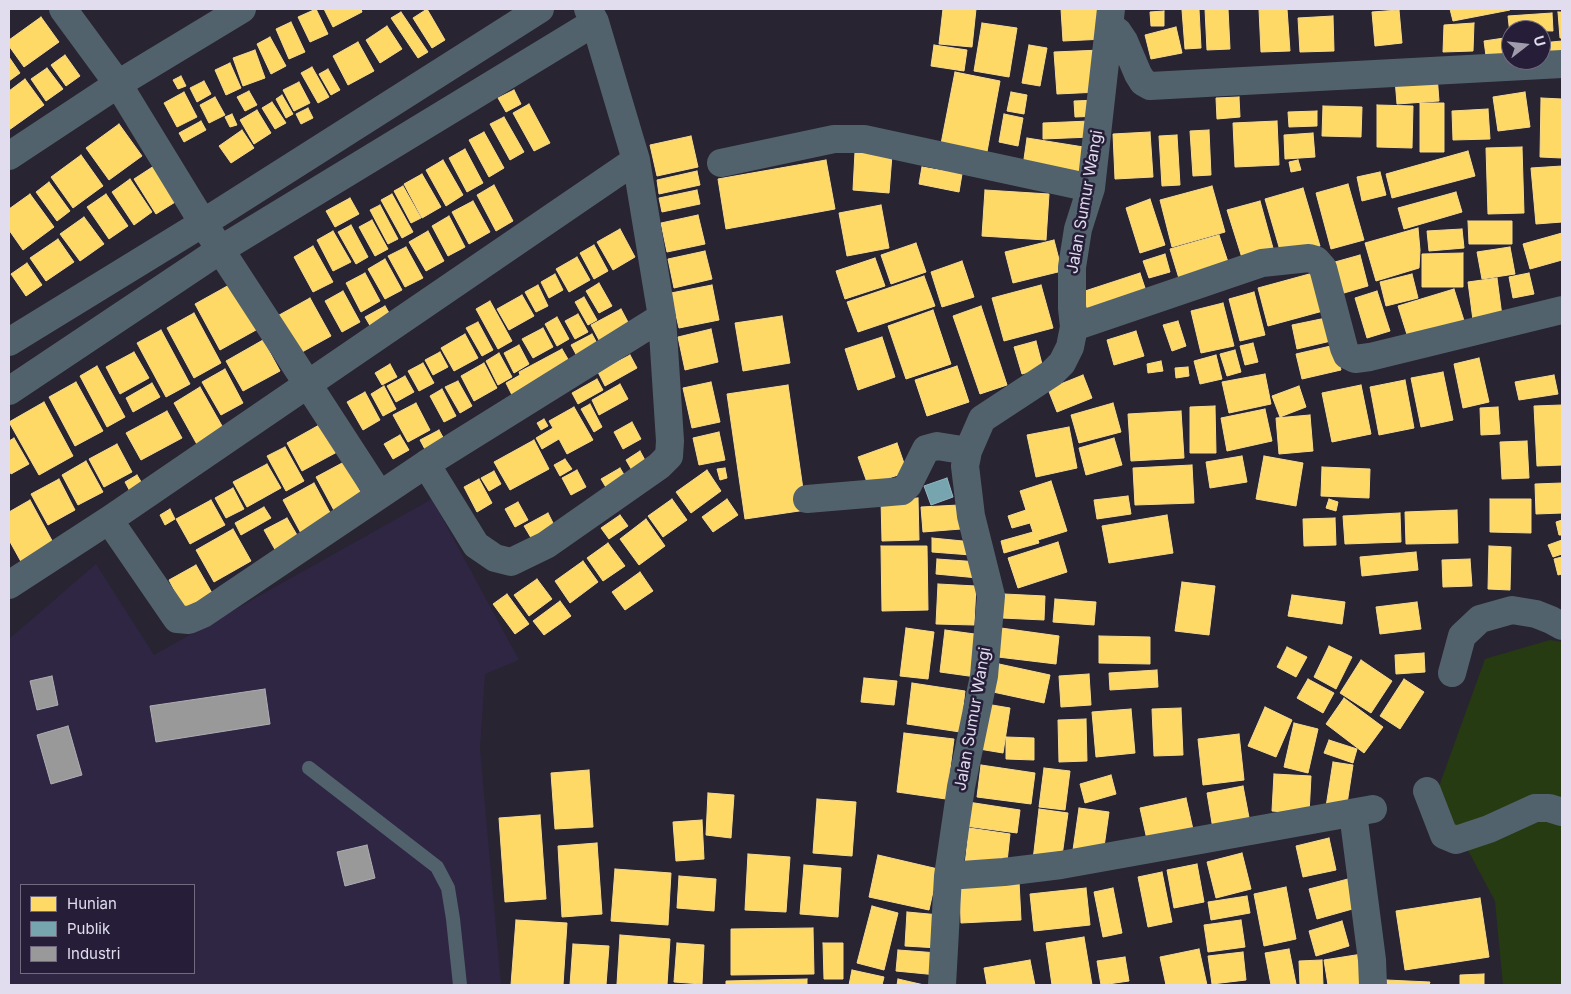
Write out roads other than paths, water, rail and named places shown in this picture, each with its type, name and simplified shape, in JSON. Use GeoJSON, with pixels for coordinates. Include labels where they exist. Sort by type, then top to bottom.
{"type":"FeatureCollection","features":[{"type":"Feature","properties":{"kind":"street"},"geometry":{"type":"LineString","coordinates":[[63,9],[118,84],[220,250],[379,494]]}},
{"type":"Feature","properties":{"kind":"street"},"geometry":{"type":"LineString","coordinates":[[9,156],[118,84],[242,9]]}},
{"type":"Feature","properties":{"kind":"street"},"geometry":{"type":"LineString","coordinates":[[9,342],[203,223],[540,9]]}},
{"type":"Feature","properties":{"kind":"street"},"geometry":{"type":"LineString","coordinates":[[9,391],[220,250],[592,15],[636,160],[662,317],[670,440],[669,456],[659,466],[546,545],[511,562],[495,558],[476,545],[426,464]]}},
{"type":"Feature","properties":{"kind":"street"},"geometry":{"type":"LineString","coordinates":[[1111,17],[1138,74],[1143,82],[1150,86],[1562,64]]}},
{"type":"Feature","properties":{"kind":"street","name":"Jalan Sumur Wangi"},"geometry":{"type":"LineString","coordinates":[[942,985],[948,876],[961,787],[984,676],[991,596],[971,516],[965,466],[968,451],[982,419],[1052,373],[1062,363],[1070,346],[1074,326],[1072,267],[1078,229],[1091,188],[1111,17]]}},
{"type":"Feature","properties":{"kind":"street"},"geometry":{"type":"LineString","coordinates":[[721,162],[834,139],[864,139],[1091,188]]}},
{"type":"Feature","properties":{"kind":"street"},"geometry":{"type":"LineString","coordinates":[[9,585],[109,520],[636,160]]}},
{"type":"Feature","properties":{"kind":"street"},"geometry":{"type":"LineString","coordinates":[[1074,326],[1262,263],[1309,258],[1316,260],[1323,268],[1344,348],[1347,355],[1355,359],[1370,358],[1562,310]]}},
{"type":"Feature","properties":{"kind":"street"},"geometry":{"type":"LineString","coordinates":[[109,520],[178,619],[189,620],[203,614],[379,494],[662,317]]}},
{"type":"Feature","properties":{"kind":"street"},"geometry":{"type":"LineString","coordinates":[[807,498],[902,491],[908,485],[926,449],[937,446],[968,451]]}},
{"type":"Feature","properties":{"kind":"street"},"geometry":{"type":"LineString","coordinates":[[1452,673],[1462,636],[1480,619],[1512,610],[1536,614],[1562,626]]}},
{"type":"Feature","properties":{"kind":"street"},"geometry":{"type":"LineString","coordinates":[[1427,791],[1444,835],[1456,840],[1489,829],[1535,808],[1549,808],[1562,812]]}},
{"type":"Feature","properties":{"kind":"street"},"geometry":{"type":"LineString","coordinates":[[948,876],[1061,865],[1363,811],[1373,985]]}},
{"type":"Feature","properties":{"kind":"lane"},"geometry":{"type":"LineString","coordinates":[[309,768],[437,867],[448,888],[460,985]]}}]}
